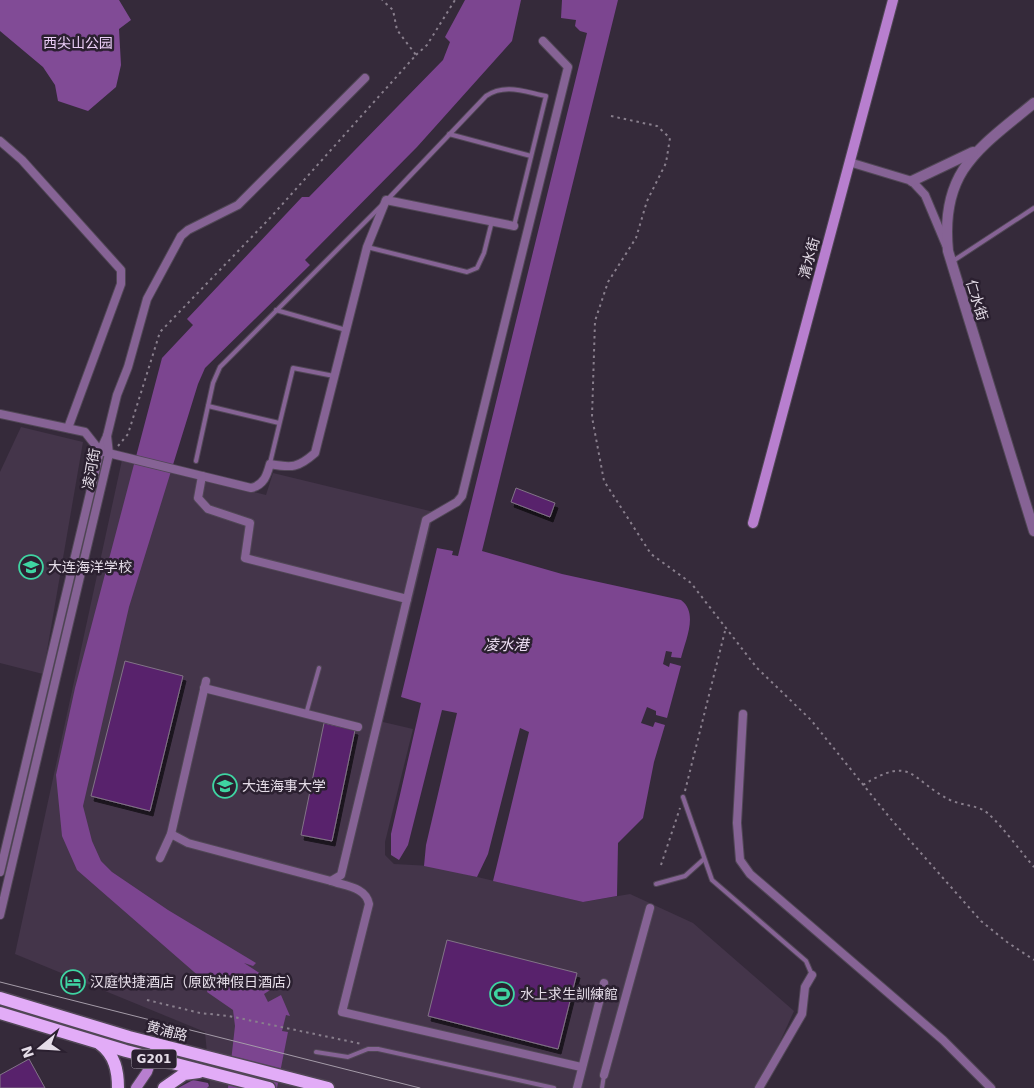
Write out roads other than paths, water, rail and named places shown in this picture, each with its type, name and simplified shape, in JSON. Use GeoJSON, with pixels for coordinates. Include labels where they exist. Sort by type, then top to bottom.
{"type":"FeatureCollection","features":[{"type":"Feature","properties":{"kind":"highway","name":"黄浦路"},"geometry":{"type":"LineString","coordinates":[[0,998],[156,1044],[328,1088]]}},
{"type":"Feature","properties":{"kind":"highway","name":"G201"},"geometry":{"type":"LineString","coordinates":[[0,1013],[98,1043],[269,1088]]}},
{"type":"Feature","properties":{"kind":"highway"},"geometry":{"type":"LineString","coordinates":[[98,1043],[112,1056],[118,1076],[118,1088]]}},
{"type":"Feature","properties":{"kind":"highway"},"geometry":{"type":"LineString","coordinates":[[164,1088],[184,1074],[207,1072]]}},
{"type":"Feature","properties":{"kind":"main road","name":"清水街"},"geometry":{"type":"LineString","coordinates":[[753,523],[893,0]]}},
{"type":"Feature","properties":{"kind":"main road"},"geometry":{"type":"LineString","coordinates":[[136,1088],[147,1072],[156,1044]]}},
{"type":"Feature","properties":{"kind":"street"},"geometry":{"type":"LineString","coordinates":[[330,881],[341,875],[426,520],[457,502],[462,496],[568,66],[543,41]]}},
{"type":"Feature","properties":{"kind":"street"},"geometry":{"type":"LineString","coordinates":[[108,436],[117,394],[128,367],[147,299],[181,236],[197,224],[228,212],[249,196],[365,78]]}},
{"type":"Feature","properties":{"kind":"street","name":"仁水街"},"geometry":{"type":"LineString","coordinates":[[1034,103],[982,146],[967,162],[952,192],[947,226],[948,251],[1034,532]]}},
{"type":"Feature","properties":{"kind":"street"},"geometry":{"type":"LineString","coordinates":[[0,142],[22,160],[121,270],[121,284],[68,428]]}},
{"type":"Feature","properties":{"kind":"street"},"geometry":{"type":"LineString","coordinates":[[912,181],[942,168],[982,146]]}},
{"type":"Feature","properties":{"kind":"street"},"geometry":{"type":"LineString","coordinates":[[849,162],[912,181],[925,195],[948,251]]}},
{"type":"Feature","properties":{"kind":"street"},"geometry":{"type":"LineString","coordinates":[[0,414],[85,432],[100,451],[109,454],[251,488],[258,486],[266,478],[270,464],[287,467],[302,465],[315,454],[367,247],[386,200],[514,226]]}},
{"type":"Feature","properties":{"kind":"street","name":"凌河街"},"geometry":{"type":"LineString","coordinates":[[0,872],[100,451],[108,436]]}},
{"type":"Feature","properties":{"kind":"street","name":"凌河街"},"geometry":{"type":"LineString","coordinates":[[0,915],[109,454],[108,436]]}},
{"type":"Feature","properties":{"kind":"street"},"geometry":{"type":"LineString","coordinates":[[202,476],[198,498],[208,509],[250,523],[245,558],[407,599]]}},
{"type":"Feature","properties":{"kind":"street"},"geometry":{"type":"LineString","coordinates":[[160,858],[171,834],[205,684],[306,714],[358,727]]}},
{"type":"Feature","properties":{"kind":"street"},"geometry":{"type":"LineString","coordinates":[[743,714],[737,823],[740,860],[750,874],[943,1040],[991,1088]]}},
{"type":"Feature","properties":{"kind":"street"},"geometry":{"type":"LineString","coordinates":[[171,834],[188,843],[330,881],[363,892],[367,897],[368,904],[342,1012],[581,1067]]}},
{"type":"Feature","properties":{"kind":"street"},"geometry":{"type":"LineString","coordinates":[[604,1076],[650,908]]}},
{"type":"Feature","properties":{"kind":"street"},"geometry":{"type":"LineString","coordinates":[[759,1088],[802,1014],[805,987],[812,975]]}},
{"type":"Feature","properties":{"kind":"street"},"geometry":{"type":"LineString","coordinates":[[577,1088],[604,983]]}},
{"type":"Feature","properties":{"kind":"lane"},"geometry":{"type":"LineString","coordinates":[[196,460],[213,383],[220,366],[386,200],[449,134],[495,90],[502,88],[546,96],[514,226]]}},
{"type":"Feature","properties":{"kind":"lane"},"geometry":{"type":"LineString","coordinates":[[449,134],[531,156]]}},
{"type":"Feature","properties":{"kind":"lane"},"geometry":{"type":"LineString","coordinates":[[952,262],[1034,208]]}},
{"type":"Feature","properties":{"kind":"lane"},"geometry":{"type":"LineString","coordinates":[[367,247],[468,272],[477,268],[484,253],[492,221]]}},
{"type":"Feature","properties":{"kind":"lane"},"geometry":{"type":"LineString","coordinates":[[276,310],[346,330]]}},
{"type":"Feature","properties":{"kind":"lane"},"geometry":{"type":"LineString","coordinates":[[270,464],[293,368],[334,376]]}},
{"type":"Feature","properties":{"kind":"lane"},"geometry":{"type":"LineString","coordinates":[[208,406],[279,423]]}},
{"type":"Feature","properties":{"kind":"lane"},"geometry":{"type":"LineString","coordinates":[[306,714],[319,668]]}},
{"type":"Feature","properties":{"kind":"lane"},"geometry":{"type":"LineString","coordinates":[[683,797],[712,880],[806,960],[812,975]]}},
{"type":"Feature","properties":{"kind":"lane"},"geometry":{"type":"LineString","coordinates":[[656,884],[685,876],[704,859]]}},
{"type":"Feature","properties":{"kind":"lane"},"geometry":{"type":"LineString","coordinates":[[316,1052],[348,1058],[368,1049],[378,1049],[554,1088]]}},
{"type":"Feature","properties":{"kind":"lane"},"geometry":{"type":"LineString","coordinates":[[602,1088],[604,1076]]}},
{"type":"Feature","properties":{"kind":"water"},"geometry":{"type":"Polygon","coordinates":[[[465,0],[521,0],[512,41],[417,147],[305,260],[310,265],[205,368],[198,384],[129,607],[83,806],[92,841],[101,861],[112,872],[168,910],[256,963],[253,966],[244,963],[267,978],[275,987],[264,994],[268,1002],[281,995],[290,1016],[286,1015],[282,1031],[288,1032],[277,1088],[228,1088],[235,1026],[233,1010],[207,992],[209,985],[77,870],[62,836],[56,775],[75,688],[162,358],[193,325],[187,319],[302,197],[309,197],[443,60],[450,42],[445,37],[465,0]]]}},
{"type":"Feature","properties":{"kind":"water","name":"凌水港"},"geometry":{"type":"Polygon","coordinates":[[[562,0],[618,0],[482,551],[562,574],[681,600],[689,612],[690,620],[688,636],[681,658],[671,657],[672,652],[666,651],[663,664],[669,667],[670,663],[681,666],[667,718],[656,715],[656,711],[647,707],[641,723],[653,727],[655,722],[665,725],[654,762],[643,818],[618,843],[617,896],[583,902],[493,881],[529,732],[520,728],[488,854],[477,877],[424,866],[426,845],[457,713],[442,710],[408,845],[399,860],[391,855],[391,834],[421,703],[401,697],[437,548],[453,551],[452,555],[458,556],[587,33],[580,31],[575,26],[576,20],[561,18],[562,0]]]}},
{"type":"Feature","properties":{"kind":"tram line"},"geometry":{"type":"LineString","coordinates":[[0,982],[420,1088]]}},
{"type":"Feature","properties":{"kind":"place","name":"大连海洋学校"},"geometry":{"type":"Point","coordinates":[31,567]}},
{"type":"Feature","properties":{"kind":"place","name":"大连海事大学"},"geometry":{"type":"Point","coordinates":[225,786]}},
{"type":"Feature","properties":{"kind":"place","name":"汉庭快捷酒店（原欧神假日酒店）"},"geometry":{"type":"Point","coordinates":[73,982]}},
{"type":"Feature","properties":{"kind":"place","name":"水上求生訓練館"},"geometry":{"type":"Point","coordinates":[502,994]}},
{"type":"Feature","properties":{"kind":"park label","name":"西尖山公园"},"geometry":{"type":"Point","coordinates":[78,43]}}]}
